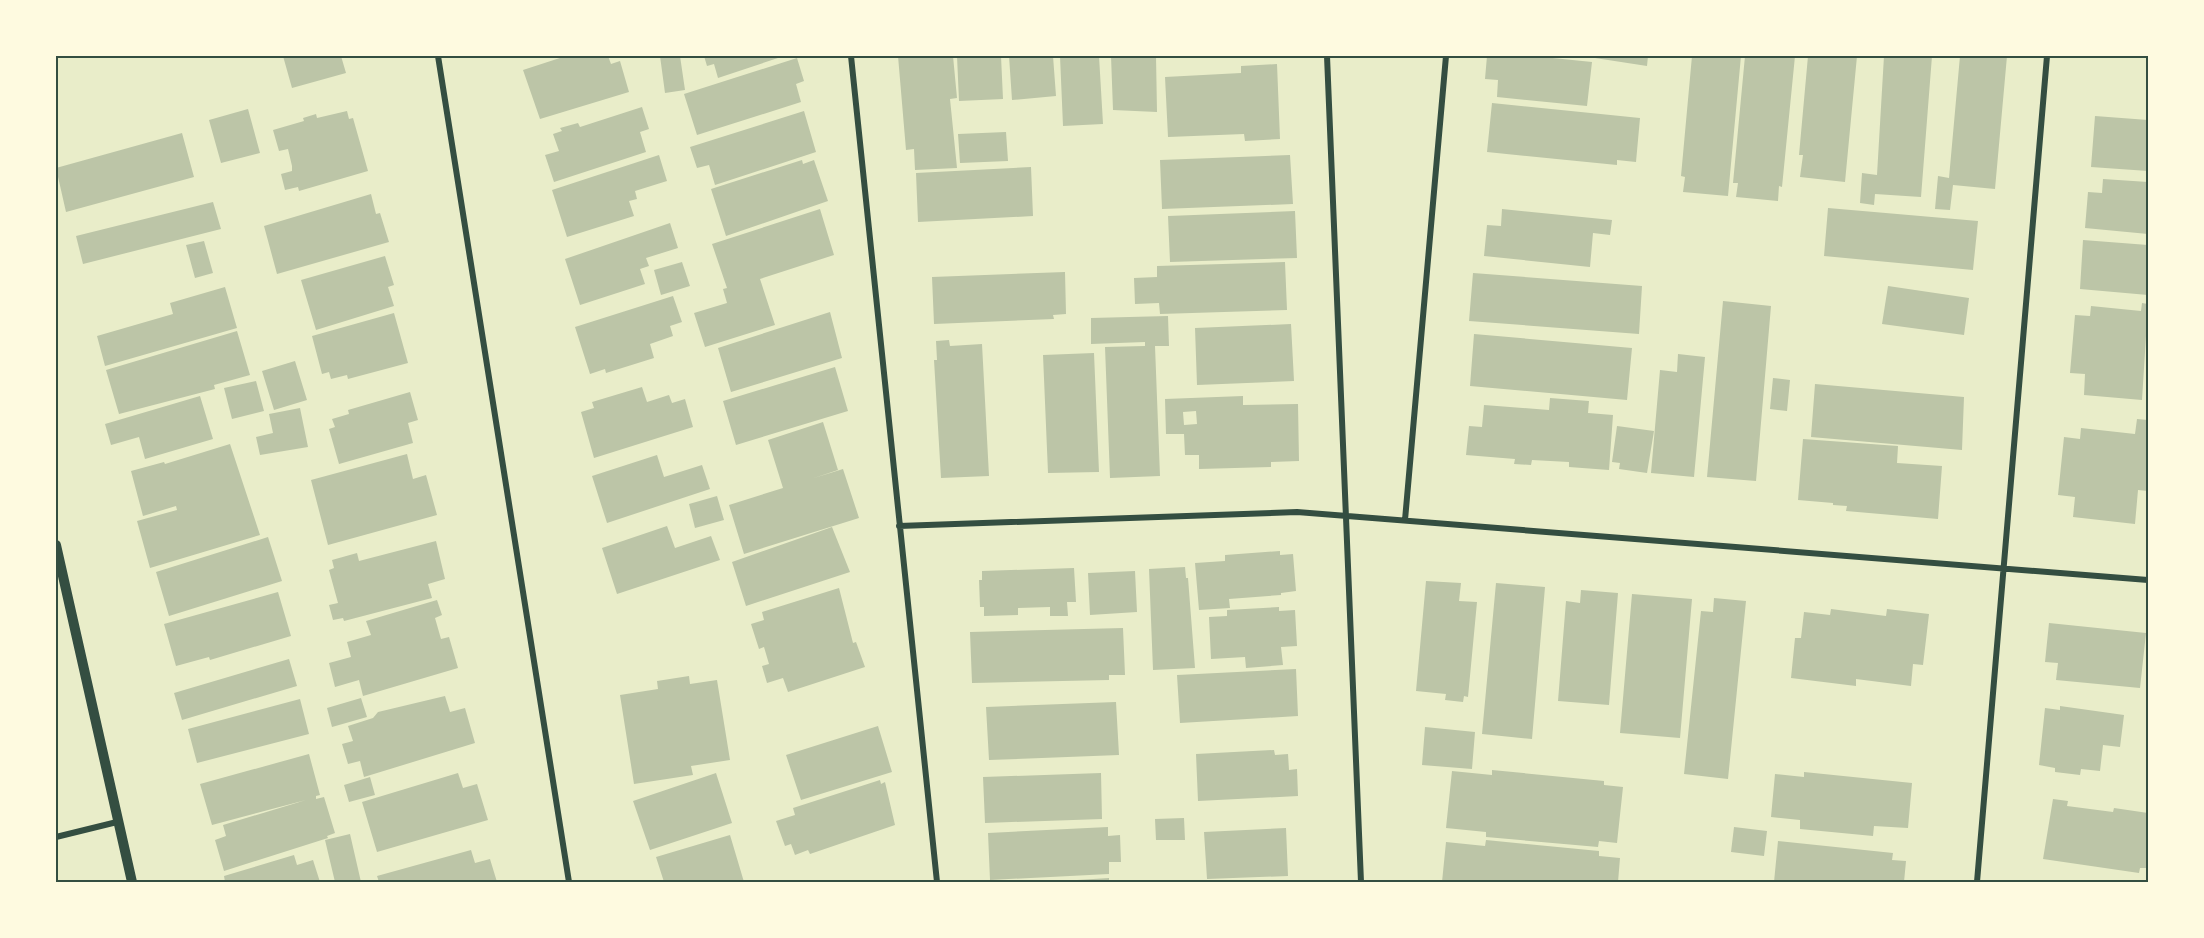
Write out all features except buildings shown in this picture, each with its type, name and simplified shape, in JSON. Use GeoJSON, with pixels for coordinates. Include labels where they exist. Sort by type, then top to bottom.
{"type":"FeatureCollection","features":[{"type":"Feature","properties":{"kind":"street"},"geometry":{"type":"LineString","coordinates":[[438,56],[569,882]]}},
{"type":"Feature","properties":{"kind":"street"},"geometry":{"type":"LineString","coordinates":[[851,56],[898,526],[937,882]]}},
{"type":"Feature","properties":{"kind":"street"},"geometry":{"type":"LineString","coordinates":[[1327,56],[1361,882]]}},
{"type":"Feature","properties":{"kind":"street"},"geometry":{"type":"LineString","coordinates":[[1405,520],[1446,56]]}},
{"type":"Feature","properties":{"kind":"street"},"geometry":{"type":"LineString","coordinates":[[1977,882],[2006,568],[2048,56]]}},
{"type":"Feature","properties":{"kind":"street"},"geometry":{"type":"LineString","coordinates":[[898,526],[1297,512],[2148,580]]}},
{"type":"Feature","properties":{"kind":"street"},"geometry":{"type":"LineString","coordinates":[[56,545],[132,882]]}},
{"type":"Feature","properties":{"kind":"street"},"geometry":{"type":"LineString","coordinates":[[56,837],[117,822]]}}]}
